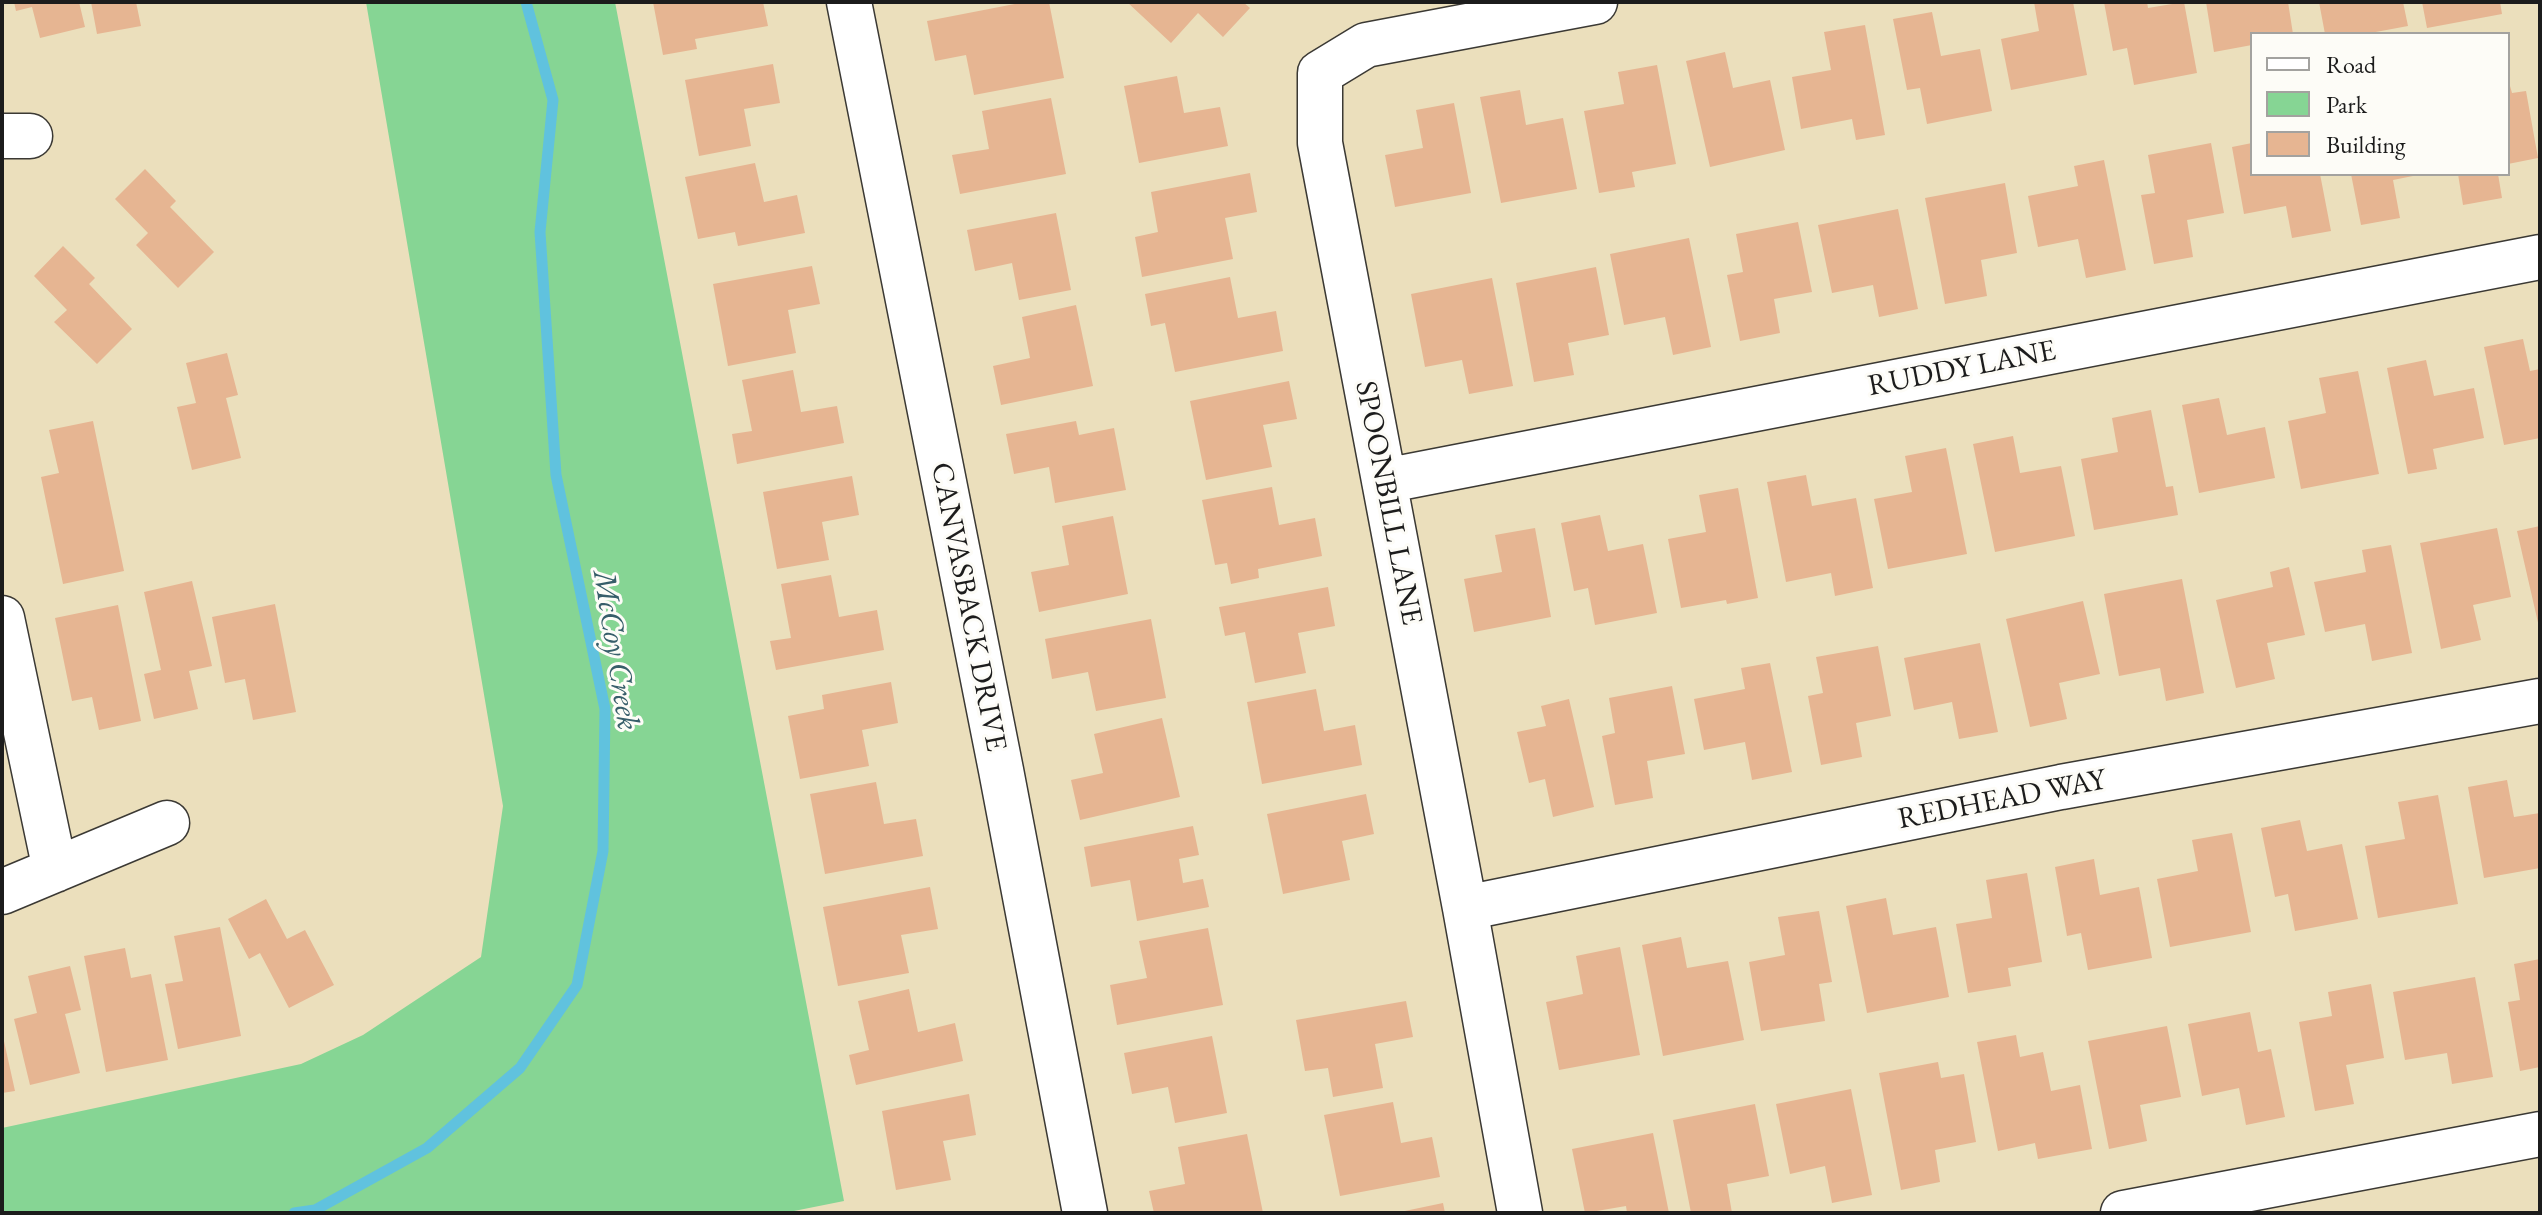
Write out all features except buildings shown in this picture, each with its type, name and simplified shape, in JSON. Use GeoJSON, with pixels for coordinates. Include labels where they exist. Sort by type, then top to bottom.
{"type":"FeatureCollection","features":[{"type":"Feature","properties":{"kind":"street","name":"CANVASBACK DRIVE"},"geometry":{"type":"LineString","coordinates":[[849,2],[1085,1213]]}},
{"type":"Feature","properties":{"kind":"street","name":"SPOONBILL LANE"},"geometry":{"type":"LineString","coordinates":[[1520,1213],[1320,143],[1320,73],[1366,45],[1595,2]]}},
{"type":"Feature","properties":{"kind":"street","name":"RUDDY LANE"},"geometry":{"type":"LineString","coordinates":[[1384,481],[2540,257]]}},
{"type":"Feature","properties":{"kind":"street"},"geometry":{"type":"LineString","coordinates":[[2,618],[55,870]]}},
{"type":"Feature","properties":{"kind":"street","name":"REDHEAD WAY"},"geometry":{"type":"LineString","coordinates":[[1465,908],[2061,787],[2540,701]]}},
{"type":"Feature","properties":{"kind":"street"},"geometry":{"type":"LineString","coordinates":[[2,892],[167,823]]}},
{"type":"Feature","properties":{"kind":"street"},"geometry":{"type":"LineString","coordinates":[[2123,1213],[2540,1134]]}},
{"type":"Feature","properties":{"kind":"green space"},"geometry":{"type":"Polygon","coordinates":[[[366,2],[615,2],[844,1201],[784,1213],[2,1213],[2,1128],[301,1064],[363,1035],[481,957],[503,806],[366,2]]]}},
{"type":"Feature","properties":{"kind":"waterway","name":"McCoy Creek"},"geometry":{"type":"LineString","coordinates":[[294,1213],[315,1210],[427,1148],[520,1068],[577,985],[603,851],[605,709],[556,475],[540,232],[553,100],[526,2]]}}]}
